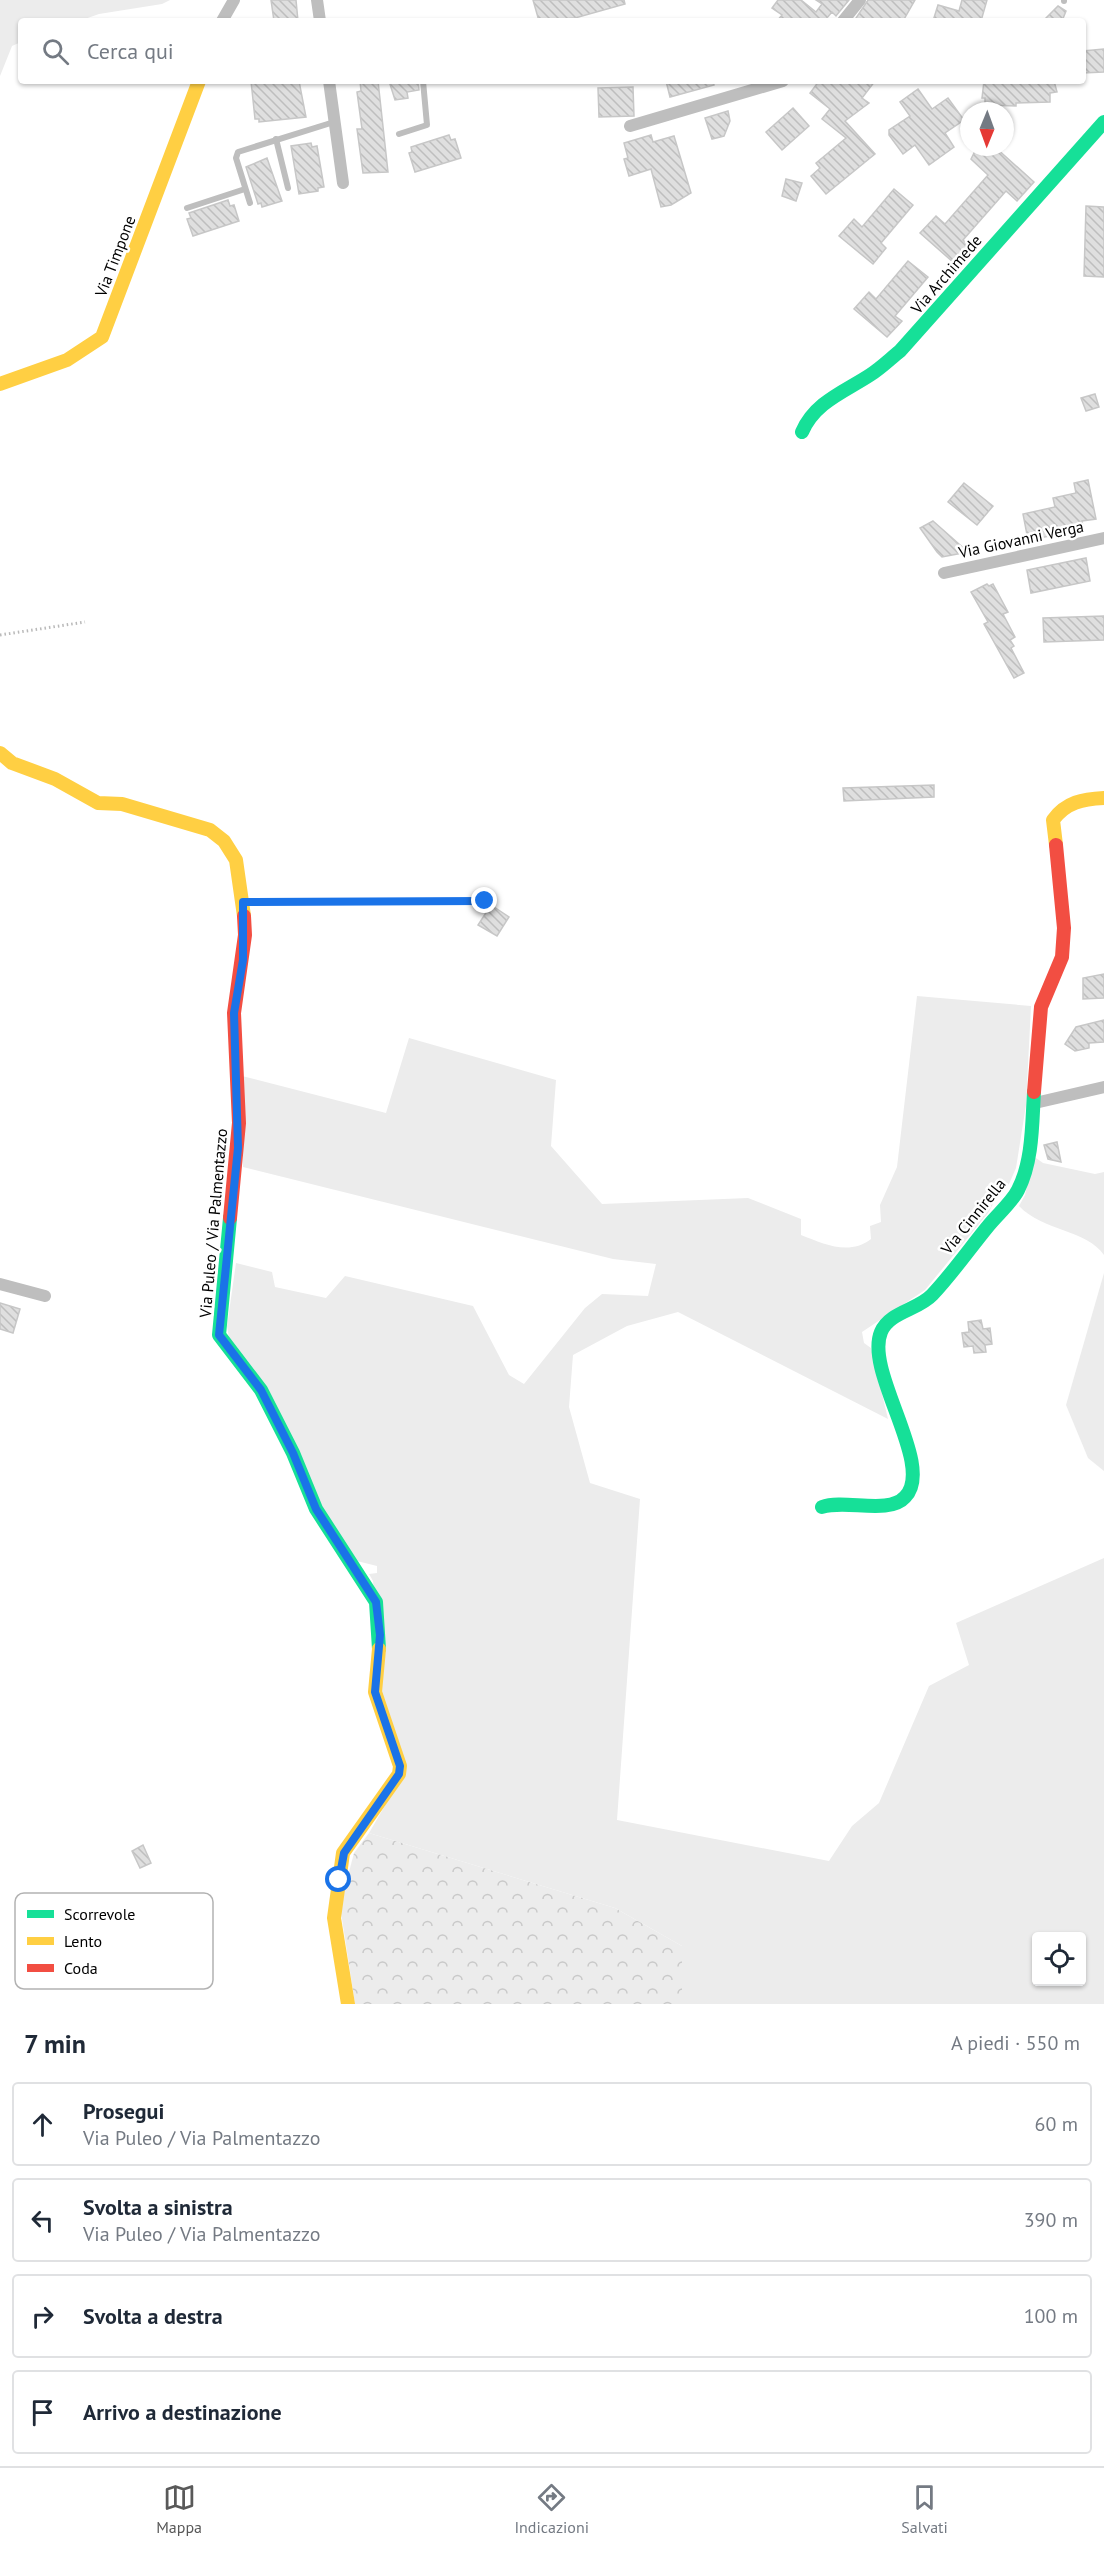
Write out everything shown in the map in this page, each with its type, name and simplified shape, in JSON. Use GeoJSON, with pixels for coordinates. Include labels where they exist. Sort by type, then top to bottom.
{"type":"FeatureCollection","features":[{"type":"Feature","properties":{"kind":"street"},"geometry":{"type":"LineString","coordinates":[[224,18],[234,0]]}},
{"type":"Feature","properties":{"kind":"street"},"geometry":{"type":"LineString","coordinates":[[317,0],[320,18]]}},
{"type":"Feature","properties":{"kind":"street"},"geometry":{"type":"LineString","coordinates":[[845,18],[860,0]]}},
{"type":"Feature","properties":{"kind":"street","name":"Via Timpone"},"geometry":{"type":"LineString","coordinates":[[0,384],[78,355],[93,347],[102,337],[198,84]]}},
{"type":"Feature","properties":{"kind":"street"},"geometry":{"type":"LineString","coordinates":[[328,84],[343,183]]}},
{"type":"Feature","properties":{"kind":"street"},"geometry":{"type":"LineString","coordinates":[[630,126],[773,84]]}},
{"type":"Feature","properties":{"kind":"street","name":"Via Archimede"},"geometry":{"type":"LineString","coordinates":[[802,432],[809,416],[823,404],[872,374],[900,351],[1104,122]]}},
{"type":"Feature","properties":{"kind":"street","name":"Via Giovanni Verga"},"geometry":{"type":"LineString","coordinates":[[944,573],[1104,538]]}},
{"type":"Feature","properties":{"kind":"street","name":"Via Puleo / Via Palmentazzo"},"geometry":{"type":"LineString","coordinates":[[0,753],[12,763],[55,779],[98,803],[122,804],[210,830],[224,841],[236,860],[250,903],[234,1013],[238,1148],[219,1335],[261,1390],[293,1453],[316,1509],[376,1602],[380,1635],[375,1692],[400,1766],[399,1774],[344,1853],[334,1918],[348,2004]]}},
{"type":"Feature","properties":{"kind":"street","name":"Via Cinnirella"},"geometry":{"type":"LineString","coordinates":[[822,1507],[834,1503],[885,1506],[905,1498],[911,1487],[912,1453],[896,1415],[879,1353],[880,1334],[886,1323],[930,1297],[1018,1190],[1030,1148],[1035,1103],[1039,1019],[1062,957],[1064,928],[1053,820],[1068,804],[1084,798],[1104,798]]}},
{"type":"Feature","properties":{"kind":"street"},"geometry":{"type":"LineString","coordinates":[[1035,1103],[1104,1087]]}},
{"type":"Feature","properties":{"kind":"street"},"geometry":{"type":"LineString","coordinates":[[0,1284],[45,1296]]}},
{"type":"Feature","properties":{"kind":"lane"},"geometry":{"type":"LineString","coordinates":[[399,134],[427,125],[423,84]]}},
{"type":"Feature","properties":{"kind":"lane"},"geometry":{"type":"LineString","coordinates":[[250,203],[236,158],[238,152],[334,123]]}},
{"type":"Feature","properties":{"kind":"lane"},"geometry":{"type":"LineString","coordinates":[[276,139],[288,188]]}},
{"type":"Feature","properties":{"kind":"lane"},"geometry":{"type":"LineString","coordinates":[[187,208],[245,189]]}},
{"type":"Feature","properties":{"kind":"path"},"geometry":{"type":"LineString","coordinates":[[0,635],[85,622]]}},
{"type":"Feature","properties":{"kind":"path"},"geometry":{"type":"LineString","coordinates":[[250,903],[485,901]]}},
{"type":"Feature","properties":{"kind":"green space"},"geometry":{"type":"Polygon","coordinates":[[[0,0],[170,0],[162,4],[99,14],[88,18],[18,18],[18,43],[12,46],[0,76],[0,0]]]}},
{"type":"Feature","properties":{"kind":"green space"},"geometry":{"type":"Polygon","coordinates":[[[917,996],[1031,1006],[1026,1105],[1016,1168],[1009,1184],[925,1290],[862,1332],[864,1343],[871,1348],[888,1419],[678,1312],[627,1326],[573,1355],[569,1407],[590,1483],[640,1499],[617,1820],[829,1861],[852,1826],[879,1803],[929,1686],[969,1665],[956,1623],[1104,1558],[1104,2004],[682,2004],[682,1946],[615,1908],[369,1833],[401,1778],[383,1704],[373,1581],[369,1574],[377,1573],[377,1566],[357,1561],[322,1508],[230,1344],[227,1326],[236,1263],[272,1272],[275,1287],[326,1298],[345,1276],[473,1306],[509,1375],[524,1384],[585,1308],[602,1294],[648,1296],[656,1264],[613,1259],[243,1167],[242,1076],[386,1113],[409,1038],[556,1080],[551,1146],[602,1204],[748,1198],[801,1219],[801,1235],[845,1248],[863,1244],[871,1239],[870,1226],[881,1222],[880,1205],[897,1167],[917,996]]]}},
{"type":"Feature","properties":{"kind":"green space"},"geometry":{"type":"Polygon","coordinates":[[[1033,1156],[1043,1163],[1095,1174],[1104,1172],[1104,1255],[1087,1240],[1040,1221],[1019,1206],[1025,1195],[1033,1156]]]}},
{"type":"Feature","properties":{"kind":"green space"},"geometry":{"type":"Polygon","coordinates":[[[1104,1273],[1104,1471],[1088,1458],[1066,1405],[1104,1273]]]}},
{"type":"Feature","properties":{"kind":"green space"},"geometry":{"type":"Polygon","coordinates":[[[369,1833],[615,1908],[682,1946],[682,2004],[355,2004],[340,1906],[354,1853],[369,1833]]]}},
{"type":"Feature","properties":{"kind":"building"},"geometry":{"type":"Polygon","coordinates":[[[271,0],[296,0],[298,18],[274,18],[271,0]]]}},
{"type":"Feature","properties":{"kind":"building"},"geometry":{"type":"Polygon","coordinates":[[[533,0],[624,0],[625,4],[575,18],[538,18],[533,0]]]}},
{"type":"Feature","properties":{"kind":"building"},"geometry":{"type":"Polygon","coordinates":[[[778,0],[801,0],[816,12],[822,4],[816,0],[849,0],[836,16],[832,12],[827,18],[780,18],[782,15],[772,8],[778,0]]]}},
{"type":"Feature","properties":{"kind":"building"},"geometry":{"type":"Polygon","coordinates":[[[868,0],[915,0],[905,18],[856,18],[868,0]]]}},
{"type":"Feature","properties":{"kind":"building"},"geometry":{"type":"Polygon","coordinates":[[[962,0],[987,0],[982,18],[934,18],[938,5],[959,11],[962,0]]]}},
{"type":"Feature","properties":{"kind":"building"},"geometry":{"type":"Polygon","coordinates":[[[1058,6],[1066,11],[1063,18],[1046,18],[1058,6]]]}},
{"type":"Feature","properties":{"kind":"building"},"geometry":{"type":"Polygon","coordinates":[[[1104,49],[1104,72],[1086,73],[1086,51],[1104,49]]]}},
{"type":"Feature","properties":{"kind":"building"},"geometry":{"type":"Polygon","coordinates":[[[251,84],[300,84],[306,117],[259,122],[259,119],[255,119],[251,84]]]}},
{"type":"Feature","properties":{"kind":"building"},"geometry":{"type":"Polygon","coordinates":[[[360,84],[378,84],[388,172],[363,173],[357,129],[362,129],[357,92],[361,91],[360,84]]]}},
{"type":"Feature","properties":{"kind":"building"},"geometry":{"type":"Polygon","coordinates":[[[390,84],[418,84],[419,90],[407,92],[408,98],[395,100],[390,84]]]}},
{"type":"Feature","properties":{"kind":"building"},"geometry":{"type":"Polygon","coordinates":[[[667,84],[714,84],[714,85],[670,97],[667,84]]]}},
{"type":"Feature","properties":{"kind":"building"},"geometry":{"type":"Polygon","coordinates":[[[817,84],[873,84],[862,98],[869,103],[845,121],[875,154],[826,194],[811,176],[820,168],[816,163],[846,138],[822,119],[830,109],[810,93],[817,84]]]}},
{"type":"Feature","properties":{"kind":"building"},"geometry":{"type":"Polygon","coordinates":[[[984,84],[1055,84],[1057,92],[1050,93],[1050,102],[1016,103],[1016,106],[1014,102],[985,102],[985,98],[982,98],[984,84]]]}},
{"type":"Feature","properties":{"kind":"building"},"geometry":{"type":"Polygon","coordinates":[[[633,87],[634,116],[599,117],[598,88],[633,87]]]}},
{"type":"Feature","properties":{"kind":"building"},"geometry":{"type":"Polygon","coordinates":[[[918,89],[932,109],[948,98],[960,114],[960,123],[945,133],[954,147],[929,165],[915,145],[903,154],[889,135],[889,130],[910,116],[900,102],[918,89]]]}},
{"type":"Feature","properties":{"kind":"building"},"geometry":{"type":"Polygon","coordinates":[[[793,108],[809,126],[782,150],[766,132],[793,108]]]}},
{"type":"Feature","properties":{"kind":"building"},"geometry":{"type":"Polygon","coordinates":[[[728,111],[730,121],[724,136],[712,139],[705,118],[728,111]]]}},
{"type":"Feature","properties":{"kind":"building"},"geometry":{"type":"Polygon","coordinates":[[[449,135],[451,140],[455,139],[461,158],[415,172],[409,153],[412,152],[411,147],[449,135]]]}},
{"type":"Feature","properties":{"kind":"building"},"geometry":{"type":"Polygon","coordinates":[[[651,135],[653,142],[674,136],[691,193],[671,205],[661,207],[651,169],[629,176],[624,159],[628,158],[624,143],[651,135]]]}},
{"type":"Feature","properties":{"kind":"building"},"geometry":{"type":"Polygon","coordinates":[[[311,143],[312,147],[317,146],[324,187],[318,188],[318,191],[299,194],[291,146],[311,143]]]}},
{"type":"Feature","properties":{"kind":"building"},"geometry":{"type":"Polygon","coordinates":[[[972,156],[1005,156],[1034,182],[1017,201],[1006,191],[963,240],[969,246],[954,263],[920,233],[936,216],[945,224],[988,175],[971,159],[972,156]]]}},
{"type":"Feature","properties":{"kind":"building"},"geometry":{"type":"Polygon","coordinates":[[[267,158],[282,201],[262,207],[261,203],[258,204],[246,167],[267,158]]]}},
{"type":"Feature","properties":{"kind":"building"},"geometry":{"type":"Polygon","coordinates":[[[786,179],[802,183],[796,201],[782,196],[786,179]]]}},
{"type":"Feature","properties":{"kind":"building"},"geometry":{"type":"Polygon","coordinates":[[[894,189],[913,205],[881,243],[886,248],[873,264],[839,236],[854,219],[862,227],[894,189]]]}},
{"type":"Feature","properties":{"kind":"building"},"geometry":{"type":"Polygon","coordinates":[[[228,200],[230,206],[234,205],[239,221],[193,236],[187,219],[191,218],[189,213],[228,200]]]}},
{"type":"Feature","properties":{"kind":"building"},"geometry":{"type":"Polygon","coordinates":[[[1086,206],[1104,207],[1104,277],[1084,276],[1086,206]]]}},
{"type":"Feature","properties":{"kind":"building"},"geometry":{"type":"Polygon","coordinates":[[[908,261],[928,277],[895,316],[902,321],[887,337],[854,309],[869,292],[876,299],[908,261]]]}},
{"type":"Feature","properties":{"kind":"building"},"geometry":{"type":"Polygon","coordinates":[[[1095,394],[1099,407],[1086,411],[1081,398],[1095,394]]]}},
{"type":"Feature","properties":{"kind":"building"},"geometry":{"type":"Polygon","coordinates":[[[1088,480],[1096,519],[1082,521],[1084,532],[1062,537],[1061,534],[1028,540],[1023,514],[1055,507],[1053,498],[1076,493],[1074,483],[1088,480]]]}},
{"type":"Feature","properties":{"kind":"building"},"geometry":{"type":"Polygon","coordinates":[[[964,483],[993,506],[977,525],[948,502],[964,483]]]}},
{"type":"Feature","properties":{"kind":"building"},"geometry":{"type":"Polygon","coordinates":[[[933,521],[968,552],[942,557],[920,528],[933,521]]]}},
{"type":"Feature","properties":{"kind":"building"},"geometry":{"type":"Polygon","coordinates":[[[1086,558],[1090,581],[1031,593],[1027,570],[1086,558]]]}},
{"type":"Feature","properties":{"kind":"building"},"geometry":{"type":"Polygon","coordinates":[[[987,584],[989,586],[993,584],[1008,612],[1003,614],[1015,637],[1010,640],[1014,646],[1011,648],[1024,673],[1014,678],[984,624],[988,622],[971,592],[987,584]]]}},
{"type":"Feature","properties":{"kind":"building"},"geometry":{"type":"Polygon","coordinates":[[[1104,616],[1104,640],[1044,642],[1043,618],[1104,616]]]}},
{"type":"Feature","properties":{"kind":"building"},"geometry":{"type":"Polygon","coordinates":[[[934,785],[934,797],[844,801],[843,788],[934,785]]]}},
{"type":"Feature","properties":{"kind":"building"},"geometry":{"type":"Polygon","coordinates":[[[491,905],[509,917],[497,936],[478,925],[491,905]]]}},
{"type":"Feature","properties":{"kind":"building"},"geometry":{"type":"Polygon","coordinates":[[[1104,974],[1104,998],[1083,999],[1083,978],[1104,974]]]}},
{"type":"Feature","properties":{"kind":"building"},"geometry":{"type":"Polygon","coordinates":[[[1104,1020],[1104,1042],[1089,1043],[1089,1048],[1075,1051],[1065,1044],[1076,1027],[1104,1020]]]}},
{"type":"Feature","properties":{"kind":"building"},"geometry":{"type":"Polygon","coordinates":[[[1057,1142],[1061,1162],[1048,1159],[1044,1145],[1057,1142]]]}},
{"type":"Feature","properties":{"kind":"building"},"geometry":{"type":"Polygon","coordinates":[[[0,1303],[20,1309],[13,1333],[0,1329],[0,1303]]]}},
{"type":"Feature","properties":{"kind":"building"},"geometry":{"type":"Polygon","coordinates":[[[981,1320],[983,1329],[990,1328],[992,1344],[985,1345],[986,1352],[974,1353],[973,1346],[964,1347],[962,1333],[969,1332],[968,1322],[981,1320]]]}},
{"type":"Feature","properties":{"kind":"building"},"geometry":{"type":"Polygon","coordinates":[[[143,1845],[151,1863],[140,1868],[132,1851],[143,1845]]]}},
{"type":"Feature","properties":{"kind":"traffic: fast"},"geometry":{"type":"LineString","coordinates":[[802,432],[822,405],[874,372],[900,351],[1104,122]]}},
{"type":"Feature","properties":{"kind":"traffic: fast"},"geometry":{"type":"LineString","coordinates":[[822,1507],[889,1505],[905,1497],[912,1483],[912,1464],[907,1442],[882,1370],[878,1349],[881,1332],[890,1320],[932,1295],[1015,1194],[1027,1167],[1034,1092]]}},
{"type":"Feature","properties":{"kind":"traffic: fast"},"geometry":{"type":"LineString","coordinates":[[230,1218],[219,1335],[261,1390],[293,1453],[316,1509],[376,1602],[379,1649]]}},
{"type":"Feature","properties":{"kind":"traffic: slow"},"geometry":{"type":"LineString","coordinates":[[0,384],[67,360],[102,337],[198,84]]}},
{"type":"Feature","properties":{"kind":"traffic: slow"},"geometry":{"type":"LineString","coordinates":[[0,753],[12,763],[55,779],[98,803],[122,804],[210,830],[224,841],[236,860],[244,916]]}},
{"type":"Feature","properties":{"kind":"traffic: slow"},"geometry":{"type":"LineString","coordinates":[[1056,845],[1053,820],[1058,814],[1069,805],[1089,799],[1104,798]]}},
{"type":"Feature","properties":{"kind":"traffic: slow"},"geometry":{"type":"LineString","coordinates":[[348,2004],[334,1918],[343,1853],[399,1774],[400,1766],[375,1692],[379,1649]]}},
{"type":"Feature","properties":{"kind":"traffic: jam"},"geometry":{"type":"LineString","coordinates":[[1034,1092],[1041,1007],[1062,957],[1064,928],[1056,845]]}},
{"type":"Feature","properties":{"kind":"traffic: jam"},"geometry":{"type":"LineString","coordinates":[[230,1218],[239,1123],[234,1013],[245,935],[244,916]]}},
{"type":"Feature","properties":{"kind":"route"},"geometry":{"type":"LineString","coordinates":[[339,1880],[344,1853],[399,1774],[400,1766],[377,1704],[375,1692],[380,1635],[376,1602],[316,1509],[293,1453],[261,1390],[225,1346],[219,1335],[238,1148],[234,1013],[243,960],[245,935],[243,902],[485,901]]}}]}
